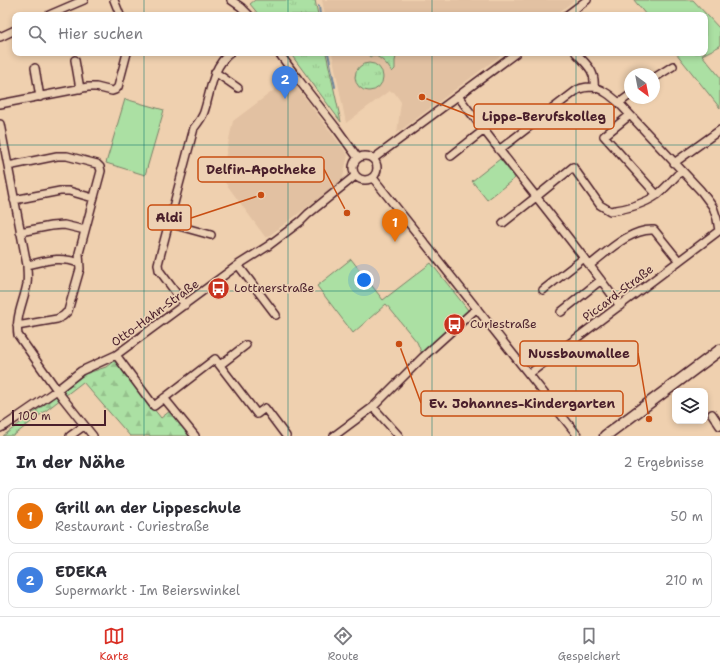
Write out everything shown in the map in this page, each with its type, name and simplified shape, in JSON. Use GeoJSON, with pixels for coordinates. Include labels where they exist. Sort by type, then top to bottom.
{"type":"FeatureCollection","features":[{"type":"Feature","properties":{"kind":"main road"},"geometry":{"type":"LineString","coordinates":[[606,436],[720,350]]}},
{"type":"Feature","properties":{"kind":"street"},"geometry":{"type":"LineString","coordinates":[[56,12],[84,0]]}},
{"type":"Feature","properties":{"kind":"street"},"geometry":{"type":"LineString","coordinates":[[114,0],[119,12]]}},
{"type":"Feature","properties":{"kind":"street"},"geometry":{"type":"LineString","coordinates":[[231,0],[246,12]]}},
{"type":"Feature","properties":{"kind":"street"},"geometry":{"type":"LineString","coordinates":[[571,12],[587,0]]}},
{"type":"Feature","properties":{"kind":"street"},"geometry":{"type":"LineString","coordinates":[[0,37],[12,31]]}},
{"type":"Feature","properties":{"kind":"street"},"geometry":{"type":"LineString","coordinates":[[0,104],[88,87],[96,87],[112,91],[115,90],[118,87],[126,56]]}},
{"type":"Feature","properties":{"kind":"street"},"geometry":{"type":"LineString","coordinates":[[185,305],[160,270],[158,264],[194,128],[203,114],[215,72],[220,63],[227,56]]}},
{"type":"Feature","properties":{"kind":"street"},"geometry":{"type":"LineString","coordinates":[[280,56],[358,158]]}},
{"type":"Feature","properties":{"kind":"street"},"geometry":{"type":"LineString","coordinates":[[373,159],[512,56]]}},
{"type":"Feature","properties":{"kind":"street"},"geometry":{"type":"LineString","coordinates":[[579,56],[591,70],[594,87]]}},
{"type":"Feature","properties":{"kind":"street"},"geometry":{"type":"LineString","coordinates":[[75,60],[80,88]]}},
{"type":"Feature","properties":{"kind":"street"},"geometry":{"type":"LineString","coordinates":[[660,74],[673,66]]}},
{"type":"Feature","properties":{"kind":"street"},"geometry":{"type":"LineString","coordinates":[[35,68],[40,96]]}},
{"type":"Feature","properties":{"kind":"street"},"geometry":{"type":"LineString","coordinates":[[215,72],[238,88]]}},
{"type":"Feature","properties":{"kind":"street"},"geometry":{"type":"LineString","coordinates":[[500,150],[577,90],[594,87],[600,89],[619,103],[701,191],[713,207],[719,230]]}},
{"type":"Feature","properties":{"kind":"street"},"geometry":{"type":"LineString","coordinates":[[458,96],[590,265],[620,306]]}},
{"type":"Feature","properties":{"kind":"street"},"geometry":{"type":"LineString","coordinates":[[619,103],[624,99]]}},
{"type":"Feature","properties":{"kind":"street"},"geometry":{"type":"LineString","coordinates":[[630,115],[604,136],[657,195]]}},
{"type":"Feature","properties":{"kind":"street"},"geometry":{"type":"LineString","coordinates":[[0,124],[28,276],[18,319],[18,335],[57,390],[93,436]]}},
{"type":"Feature","properties":{"kind":"street"},"geometry":{"type":"LineString","coordinates":[[451,156],[484,130]]}},
{"type":"Feature","properties":{"kind":"street"},"geometry":{"type":"LineString","coordinates":[[674,163],[720,130]]}},
{"type":"Feature","properties":{"kind":"street"},"geometry":{"type":"LineString","coordinates":[[8,166],[57,156],[67,156],[97,164],[100,167],[79,253],[80,269],[68,311],[57,319],[17,326]]}},
{"type":"Feature","properties":{"kind":"street"},"geometry":{"type":"LineString","coordinates":[[367,156],[373,159],[378,168],[376,175],[373,178],[370,180],[362,180],[355,176],[353,165],[358,158],[367,156]]}},
{"type":"Feature","properties":{"kind":"street"},"geometry":{"type":"LineString","coordinates":[[503,223],[572,167],[600,205],[610,211],[624,209],[646,201],[657,195],[681,171]]}},
{"type":"Feature","properties":{"kind":"street","name":"Otto-Hahn-Straße"},"geometry":{"type":"LineString","coordinates":[[0,428],[6,426],[81,371],[116,355],[238,265],[268,246],[301,221],[355,176]]}},
{"type":"Feature","properties":{"kind":"street"},"geometry":{"type":"LineString","coordinates":[[373,178],[578,436]]}},
{"type":"Feature","properties":{"kind":"street"},"geometry":{"type":"LineString","coordinates":[[14,200],[60,191],[69,191],[93,198]]}},
{"type":"Feature","properties":{"kind":"street"},"geometry":{"type":"LineString","coordinates":[[168,223],[211,235]]}},
{"type":"Feature","properties":{"kind":"street"},"geometry":{"type":"LineString","coordinates":[[20,232],[64,225],[85,230]]}},
{"type":"Feature","properties":{"kind":"street"},"geometry":{"type":"LineString","coordinates":[[590,265],[630,235],[647,229],[654,230],[679,261]]}},
{"type":"Feature","properties":{"kind":"street","name":"Piccard-Straße"},"geometry":{"type":"LineString","coordinates":[[530,374],[719,230]]}},
{"type":"Feature","properties":{"kind":"street"},"geometry":{"type":"LineString","coordinates":[[543,290],[584,258]]}},
{"type":"Feature","properties":{"kind":"street"},"geometry":{"type":"LineString","coordinates":[[27,265],[60,259],[79,263]]}},
{"type":"Feature","properties":{"kind":"street"},"geometry":{"type":"LineString","coordinates":[[238,265],[276,315]]}},
{"type":"Feature","properties":{"kind":"street"},"geometry":{"type":"LineString","coordinates":[[561,312],[601,280]]}},
{"type":"Feature","properties":{"kind":"street"},"geometry":{"type":"LineString","coordinates":[[334,436],[373,407],[423,357],[477,308]]}},
{"type":"Feature","properties":{"kind":"street"},"geometry":{"type":"LineString","coordinates":[[220,365],[246,345]]}},
{"type":"Feature","properties":{"kind":"street"},"geometry":{"type":"LineString","coordinates":[[116,355],[154,406],[215,359],[257,414],[265,408],[286,436]]}},
{"type":"Feature","properties":{"kind":"street"},"geometry":{"type":"LineString","coordinates":[[164,398],[195,436]]}},
{"type":"Feature","properties":{"kind":"street"},"geometry":{"type":"LineString","coordinates":[[373,407],[399,436]]}},
{"type":"Feature","properties":{"kind":"street"},"geometry":{"type":"LineString","coordinates":[[712,414],[720,426]]}},
{"type":"Feature","properties":{"kind":"street"},"geometry":{"type":"LineString","coordinates":[[70,436],[84,426]]}},
{"type":"Feature","properties":{"kind":"shaded area"},"geometry":{"type":"Polygon","coordinates":[[[322,0],[575,0],[559,12],[324,12],[322,0]]]}},
{"type":"Feature","properties":{"kind":"shaded area"},"geometry":{"type":"Polygon","coordinates":[[[333,56],[500,56],[397,133],[401,102],[394,92],[389,91],[346,123],[333,56]]]}},
{"type":"Feature","properties":{"kind":"shaded area"},"geometry":{"type":"Polygon","coordinates":[[[290,78],[348,155],[342,181],[266,238],[221,177],[233,121],[290,78]]]}},
{"type":"Feature","properties":{"kind":"green space"},"geometry":{"type":"Polygon","coordinates":[[[255,0],[315,0],[317,12],[257,12],[250,4],[255,0]]]}},
{"type":"Feature","properties":{"kind":"green space"},"geometry":{"type":"Polygon","coordinates":[[[634,0],[693,0],[704,12],[644,12],[634,0]]]}},
{"type":"Feature","properties":{"kind":"green space"},"geometry":{"type":"Polygon","coordinates":[[[708,16],[720,29],[720,46],[708,52],[708,16]]]}},
{"type":"Feature","properties":{"kind":"green space"},"geometry":{"type":"Polygon","coordinates":[[[292,56],[327,56],[341,122],[292,56]]]}},
{"type":"Feature","properties":{"kind":"green space"},"geometry":{"type":"Polygon","coordinates":[[[376,56],[396,56],[395,69],[392,72],[382,60],[376,56]]]}},
{"type":"Feature","properties":{"kind":"green space"},"geometry":{"type":"Polygon","coordinates":[[[678,56],[703,56],[720,77],[720,108],[678,56]]]}},
{"type":"Feature","properties":{"kind":"green space"},"geometry":{"type":"Polygon","coordinates":[[[369,63],[379,67],[383,77],[379,87],[369,91],[359,87],[355,77],[359,67],[369,63]]]}},
{"type":"Feature","properties":{"kind":"green space"},"geometry":{"type":"Polygon","coordinates":[[[125,99],[164,110],[145,175],[106,163],[125,99]]]}},
{"type":"Feature","properties":{"kind":"green space"},"geometry":{"type":"Polygon","coordinates":[[[500,159],[515,178],[487,200],[472,181],[500,159]]]}},
{"type":"Feature","properties":{"kind":"green space"},"geometry":{"type":"Polygon","coordinates":[[[351,259],[383,300],[431,263],[468,310],[422,354],[417,342],[386,304],[353,333],[317,286],[351,259]]]}},
{"type":"Feature","properties":{"kind":"green space"},"geometry":{"type":"Polygon","coordinates":[[[115,360],[161,418],[170,411],[190,436],[130,436],[83,382],[13,436],[3,436],[85,374],[106,367],[115,360]]]}},
{"type":"Feature","properties":{"kind":"waterway"},"geometry":{"type":"LineString","coordinates":[[319,6],[320,12]]}},
{"type":"Feature","properties":{"kind":"waterway"},"geometry":{"type":"LineString","coordinates":[[329,56],[335,87]]}},
{"type":"Feature","properties":{"kind":"place","name":"Lippe-Berufskolleg"},"geometry":{"type":"Point","coordinates":[422,97]}},
{"type":"Feature","properties":{"kind":"place","name":"EDEKA"},"geometry":{"type":"Point","coordinates":[285,99]}},
{"type":"Feature","properties":{"kind":"place","name":"Aldi"},"geometry":{"type":"Point","coordinates":[261,195]}},
{"type":"Feature","properties":{"kind":"place","name":"Delfin-Apotheke"},"geometry":{"type":"Point","coordinates":[347,213]}},
{"type":"Feature","properties":{"kind":"place","name":"Grill an der Lippeschule"},"geometry":{"type":"Point","coordinates":[395,242]}},
{"type":"Feature","properties":{"kind":"place","name":"Lottnerstraße"},"geometry":{"type":"Point","coordinates":[218,288]}},
{"type":"Feature","properties":{"kind":"place","name":"Curiestraße"},"geometry":{"type":"Point","coordinates":[454,324]}},
{"type":"Feature","properties":{"kind":"place","name":"Ev. Johannes-Kindergarten"},"geometry":{"type":"Point","coordinates":[399,344]}},
{"type":"Feature","properties":{"kind":"place","name":"Nussbaumallee"},"geometry":{"type":"Point","coordinates":[649,419]}}]}
